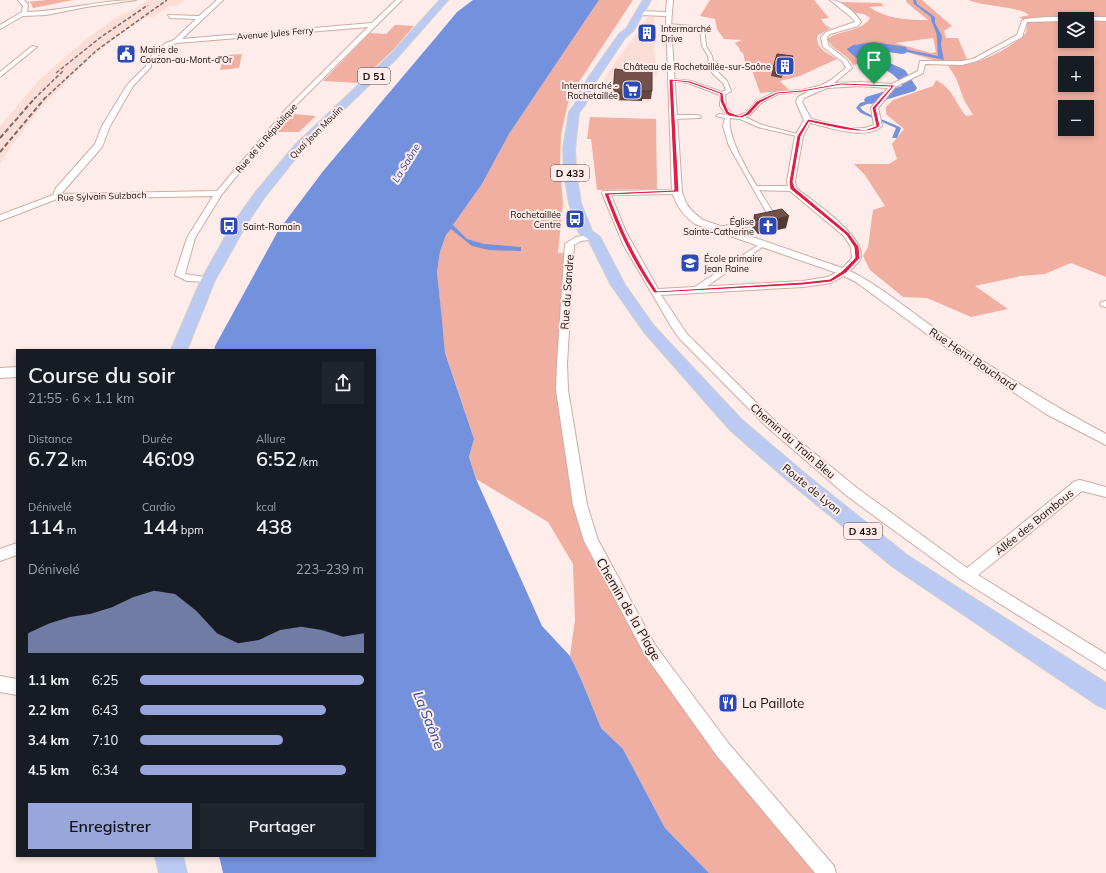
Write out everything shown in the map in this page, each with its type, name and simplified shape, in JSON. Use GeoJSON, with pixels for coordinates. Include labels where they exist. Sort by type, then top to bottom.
{"type":"FeatureCollection","features":[{"type":"Feature","properties":{"kind":"main road","name":"Quai Jean Moulin"},"geometry":{"type":"LineString","coordinates":[[208,280],[245,216],[284,165],[304,142],[393,57],[444,0]]}},
{"type":"Feature","properties":{"kind":"main road","name":"Route de Lyon"},"geometry":{"type":"LineString","coordinates":[[622,36],[621,30],[640,0]]}},
{"type":"Feature","properties":{"kind":"main road","name":"Route de Lyon"},"geometry":{"type":"LineString","coordinates":[[647,0],[629,31],[622,36],[587,87],[580,105],[574,112],[570,133],[570,172],[575,203],[586,233],[593,237],[618,285],[649,329],[736,425],[801,481],[900,561],[1106,697]]}},
{"type":"Feature","properties":{"kind":"main road","name":"D 51"},"geometry":{"type":"LineString","coordinates":[[179,349],[208,280]]}},
{"type":"Feature","properties":{"kind":"main road"},"geometry":{"type":"LineString","coordinates":[[0,373],[16,372]]}},
{"type":"Feature","properties":{"kind":"main road"},"geometry":{"type":"LineString","coordinates":[[169,857],[173,873]]}},
{"type":"Feature","properties":{"kind":"street"},"geometry":{"type":"LineString","coordinates":[[21,0],[26,6],[22,15]]}},
{"type":"Feature","properties":{"kind":"street"},"geometry":{"type":"LineString","coordinates":[[0,27],[22,15],[82,0]]}},
{"type":"Feature","properties":{"kind":"street"},"geometry":{"type":"LineString","coordinates":[[86,5],[90,0]]}},
{"type":"Feature","properties":{"kind":"street"},"geometry":{"type":"LineString","coordinates":[[0,18],[86,5],[133,0]]}},
{"type":"Feature","properties":{"kind":"street"},"geometry":{"type":"LineString","coordinates":[[56,197],[59,190],[99,145],[106,126],[130,85],[149,66],[148,62],[168,44],[176,41],[220,0]]}},
{"type":"Feature","properties":{"kind":"street","name":"Rue de la République"},"geometry":{"type":"LineString","coordinates":[[208,280],[187,278],[180,275],[191,238],[220,193],[288,110],[399,0]]}},
{"type":"Feature","properties":{"kind":"street"},"geometry":{"type":"LineString","coordinates":[[670,0],[668,25],[677,192]]}},
{"type":"Feature","properties":{"kind":"street"},"geometry":{"type":"LineString","coordinates":[[808,120],[799,102],[801,97],[843,75],[849,68],[845,61],[825,46],[824,37],[828,33],[858,22],[856,18],[840,8],[833,0]]}},
{"type":"Feature","properties":{"kind":"street"},"geometry":{"type":"LineString","coordinates":[[640,13],[669,14]]}},
{"type":"Feature","properties":{"kind":"street"},"geometry":{"type":"LineString","coordinates":[[170,16],[201,18]]}},
{"type":"Feature","properties":{"kind":"street"},"geometry":{"type":"LineString","coordinates":[[808,120],[864,131],[873,130],[878,126],[874,108],[893,86],[921,72],[922,62],[962,63],[975,60],[1020,36],[1025,21],[1046,19],[1106,19]]}},
{"type":"Feature","properties":{"kind":"street","name":"Avenue Jules Ferry"},"geometry":{"type":"LineString","coordinates":[[176,41],[374,24]]}},
{"type":"Feature","properties":{"kind":"street"},"geometry":{"type":"LineString","coordinates":[[668,25],[702,28],[704,46],[710,56],[712,68],[715,73],[725,82],[729,91],[722,94],[689,82],[671,80]]}},
{"type":"Feature","properties":{"kind":"street"},"geometry":{"type":"LineString","coordinates":[[0,75],[34,47]]}},
{"type":"Feature","properties":{"kind":"street"},"geometry":{"type":"LineString","coordinates":[[741,117],[748,114],[766,97],[777,93],[802,91],[824,86],[860,84],[893,86]]}},
{"type":"Feature","properties":{"kind":"street"},"geometry":{"type":"LineString","coordinates":[[722,94],[723,106],[730,115]]}},
{"type":"Feature","properties":{"kind":"street"},"geometry":{"type":"LineString","coordinates":[[730,115],[728,116],[726,126],[732,146],[771,215],[775,218]]}},
{"type":"Feature","properties":{"kind":"street"},"geometry":{"type":"LineString","coordinates":[[719,116],[730,115],[741,117],[760,126],[799,136]]}},
{"type":"Feature","properties":{"kind":"street"},"geometry":{"type":"LineString","coordinates":[[673,117],[698,117]]}},
{"type":"Feature","properties":{"kind":"street"},"geometry":{"type":"LineString","coordinates":[[792,189],[791,182],[799,136],[808,120]]}},
{"type":"Feature","properties":{"kind":"street"},"geometry":{"type":"LineString","coordinates":[[655,292],[803,284],[831,280],[844,272],[857,258],[856,247],[847,234],[792,189],[757,188]]}},
{"type":"Feature","properties":{"kind":"street","name":"Rue Henri Bouchard"},"geometry":{"type":"LineString","coordinates":[[677,192],[678,200],[687,213],[699,222],[844,272],[860,280],[935,334],[1051,411],[1106,440]]}},
{"type":"Feature","properties":{"kind":"street","name":"Chemin du Train Bleu"},"geometry":{"type":"LineString","coordinates":[[677,192],[606,193],[620,231],[634,260],[655,292],[674,326],[683,336],[772,425],[852,492],[967,576],[1106,662]]}},
{"type":"Feature","properties":{"kind":"street","name":"Rue Sylvain Sulzbach"},"geometry":{"type":"LineString","coordinates":[[0,218],[56,197],[220,193]]}},
{"type":"Feature","properties":{"kind":"street"},"geometry":{"type":"LineString","coordinates":[[720,230],[775,218]]}},
{"type":"Feature","properties":{"kind":"street","name":"Rue du Sandre"},"geometry":{"type":"LineString","coordinates":[[562,364],[570,244],[579,239],[593,237]]}},
{"type":"Feature","properties":{"kind":"street"},"geometry":{"type":"LineString","coordinates":[[696,290],[763,244]]}},
{"type":"Feature","properties":{"kind":"street","name":"Chemin de la Plage"},"geometry":{"type":"LineString","coordinates":[[562,364],[562,390],[580,505],[591,541],[650,650],[723,750],[826,873]]}},
{"type":"Feature","properties":{"kind":"street","name":"Allée des Bambous"},"geometry":{"type":"LineString","coordinates":[[967,576],[1080,485],[1106,492]]}},
{"type":"Feature","properties":{"kind":"street"},"geometry":{"type":"LineString","coordinates":[[0,555],[16,548]]}},
{"type":"Feature","properties":{"kind":"street"},"geometry":{"type":"LineString","coordinates":[[0,684],[16,687]]}},
{"type":"Feature","properties":{"kind":"shaded area"},"geometry":{"type":"Polygon","coordinates":[[[73,0],[33,8],[31,3],[25,2],[73,0]]]}},
{"type":"Feature","properties":{"kind":"shaded area"},"geometry":{"type":"Polygon","coordinates":[[[148,0],[184,0],[177,6],[169,6],[153,17],[147,17],[111,41],[85,63],[38,111],[15,141],[0,164],[0,126],[39,80],[86,39],[118,16],[135,9],[148,0]]]}},
{"type":"Feature","properties":{"kind":"shaded area"},"geometry":{"type":"Polygon","coordinates":[[[599,0],[633,0],[577,85],[568,103],[561,135],[560,166],[563,204],[558,253],[565,253],[559,379],[577,512],[612,592],[820,873],[709,873],[665,828],[623,749],[601,728],[570,656],[575,620],[573,564],[548,522],[476,479],[469,457],[474,439],[445,353],[437,272],[440,252],[446,235],[482,184],[509,134],[599,0]]]}},
{"type":"Feature","properties":{"kind":"shaded area"},"geometry":{"type":"Polygon","coordinates":[[[710,0],[814,0],[829,18],[821,19],[826,26],[831,28],[818,35],[818,43],[823,50],[837,59],[800,76],[780,81],[789,90],[760,93],[752,70],[747,70],[743,53],[740,52],[742,52],[735,43],[742,40],[724,39],[717,29],[715,19],[700,16],[710,0]]]}},
{"type":"Feature","properties":{"kind":"shaded area"},"geometry":{"type":"Polygon","coordinates":[[[906,0],[922,0],[952,26],[944,31],[946,38],[958,38],[969,64],[1000,52],[1014,43],[1026,33],[1027,25],[1020,17],[1029,15],[1009,8],[968,0],[1106,0],[1106,277],[1071,263],[1045,274],[1021,276],[975,286],[1008,309],[971,317],[927,298],[903,297],[870,270],[863,256],[868,247],[873,210],[885,206],[865,175],[854,164],[889,164],[897,159],[892,144],[904,129],[886,114],[886,107],[893,100],[933,86],[936,80],[947,88],[966,116],[973,115],[964,100],[956,78],[947,64],[880,44],[856,44],[872,61],[853,65],[827,39],[862,26],[870,18],[864,14],[856,13],[839,2],[881,3],[884,6],[869,7],[883,14],[897,18],[928,20],[907,3],[906,0]],[[933,38],[895,43],[931,53],[936,52],[933,38]]]}},
{"type":"Feature","properties":{"kind":"shaded area"},"geometry":{"type":"Polygon","coordinates":[[[648,17],[654,17],[657,36],[654,48],[657,75],[653,76],[650,102],[597,100],[598,94],[608,73],[648,17]]]}},
{"type":"Feature","properties":{"kind":"shaded area"},"geometry":{"type":"Polygon","coordinates":[[[395,25],[414,26],[393,50],[358,83],[323,81],[370,33],[386,34],[395,25]]]}},
{"type":"Feature","properties":{"kind":"shaded area"},"geometry":{"type":"Polygon","coordinates":[[[242,54],[239,68],[220,70],[224,55],[242,54]]]}},
{"type":"Feature","properties":{"kind":"shaded area"},"geometry":{"type":"Polygon","coordinates":[[[294,114],[316,116],[299,132],[276,132],[288,118],[291,118],[294,114]]]}},
{"type":"Feature","properties":{"kind":"shaded area"},"geometry":{"type":"Polygon","coordinates":[[[590,117],[656,119],[657,189],[597,190],[591,139],[587,139],[590,117]]]}},
{"type":"Feature","properties":{"kind":"water","name":"La Saône"},"geometry":{"type":"Polygon","coordinates":[[[473,0],[599,0],[509,134],[482,184],[453,225],[467,239],[484,244],[521,247],[521,251],[489,250],[472,246],[451,229],[446,235],[440,252],[437,272],[445,353],[474,439],[469,457],[476,479],[542,626],[570,656],[601,728],[623,749],[665,828],[709,873],[223,873],[219,857],[376,857],[376,349],[214,349],[215,346],[278,231],[324,170],[457,12],[473,0]]]}},
{"type":"Feature","properties":{"kind":"water"},"geometry":{"type":"Polygon","coordinates":[[[913,0],[916,0],[917,4],[935,17],[935,23],[942,36],[941,45],[944,60],[889,48],[870,46],[868,44],[885,45],[938,56],[937,35],[931,17],[914,4],[913,0]]]}},
{"type":"Feature","properties":{"kind":"water"},"geometry":{"type":"Polygon","coordinates":[[[904,90],[905,92],[903,93],[887,96],[860,107],[862,110],[871,115],[901,128],[897,138],[892,138],[896,128],[861,113],[856,108],[860,103],[904,90]]]}},
{"type":"Feature","properties":{"kind":"building"},"geometry":{"type":"Polygon","coordinates":[[[777,54],[793,56],[783,70],[773,68],[777,54]]]}},
{"type":"Feature","properties":{"kind":"building","name":"Intermarché - Rochetaillée"},"geometry":{"type":"Polygon","coordinates":[[[627,67],[652,68],[652,91],[642,91],[642,93],[613,92],[615,69],[622,70],[627,67]]]}},
{"type":"Feature","properties":{"kind":"building"},"geometry":{"type":"Polygon","coordinates":[[[782,209],[789,216],[761,222],[754,215],[782,209]]]}},
{"type":"Feature","properties":{"kind":"waterway"},"geometry":{"type":"LineString","coordinates":[[871,100],[910,88],[906,79],[893,68],[868,58],[853,49],[874,46],[902,50]]}},
{"type":"Feature","properties":{"kind":"railway"},"geometry":{"type":"LineString","coordinates":[[45,98],[97,50],[167,0]]}},
{"type":"Feature","properties":{"kind":"railway"},"geometry":{"type":"LineString","coordinates":[[56,73],[101,37],[148,5]]}},
{"type":"Feature","properties":{"kind":"railway"},"geometry":{"type":"LineString","coordinates":[[35,98],[63,71]]}},
{"type":"Feature","properties":{"kind":"railway"},"geometry":{"type":"LineString","coordinates":[[0,138],[35,98]]}},
{"type":"Feature","properties":{"kind":"railway"},"geometry":{"type":"LineString","coordinates":[[0,152],[45,98]]}},
{"type":"Feature","properties":{"kind":"place","name":"Intermarché Drive"},"geometry":{"type":"Point","coordinates":[647,33]}},
{"type":"Feature","properties":{"kind":"place","name":"Mairie de Couzon-au-Mont-d'Or"},"geometry":{"type":"Point","coordinates":[126,54]}},
{"type":"Feature","properties":{"kind":"place","name":"Château de Rochetaillée-sur-Saône"},"geometry":{"type":"Point","coordinates":[785,66]}},
{"type":"Feature","properties":{"kind":"place","name":"Intermarché - Rochetaillée"},"geometry":{"type":"Point","coordinates":[632,90]}},
{"type":"Feature","properties":{"kind":"place","name":"Rochetaillée Centre"},"geometry":{"type":"Point","coordinates":[575,219]}},
{"type":"Feature","properties":{"kind":"place","name":"Saint-Romain"},"geometry":{"type":"Point","coordinates":[229,226]}},
{"type":"Feature","properties":{"kind":"place","name":"Église Sainte-Catherine"},"geometry":{"type":"Point","coordinates":[768,226]}},
{"type":"Feature","properties":{"kind":"place","name":"École primaire Jean Raine"},"geometry":{"type":"Point","coordinates":[690,263]}},
{"type":"Feature","properties":{"kind":"place","name":"La Paillote"},"geometry":{"type":"Point","coordinates":[728,703]}},
{"type":"Feature","properties":{"kind":"route"},"geometry":{"type":"LineString","coordinates":[[671,80],[689,82],[708,87],[722,94],[723,106],[727,113],[741,117],[748,114],[766,97],[777,93],[802,91],[841,84],[874,84],[893,86],[874,108],[874,116],[878,126],[873,130],[864,131],[808,120],[799,136],[795,167],[791,182],[792,189],[847,234],[856,247],[857,258],[844,272],[831,280],[803,284],[655,292],[634,260],[613,217],[606,193],[677,192],[671,80]]}}]}
